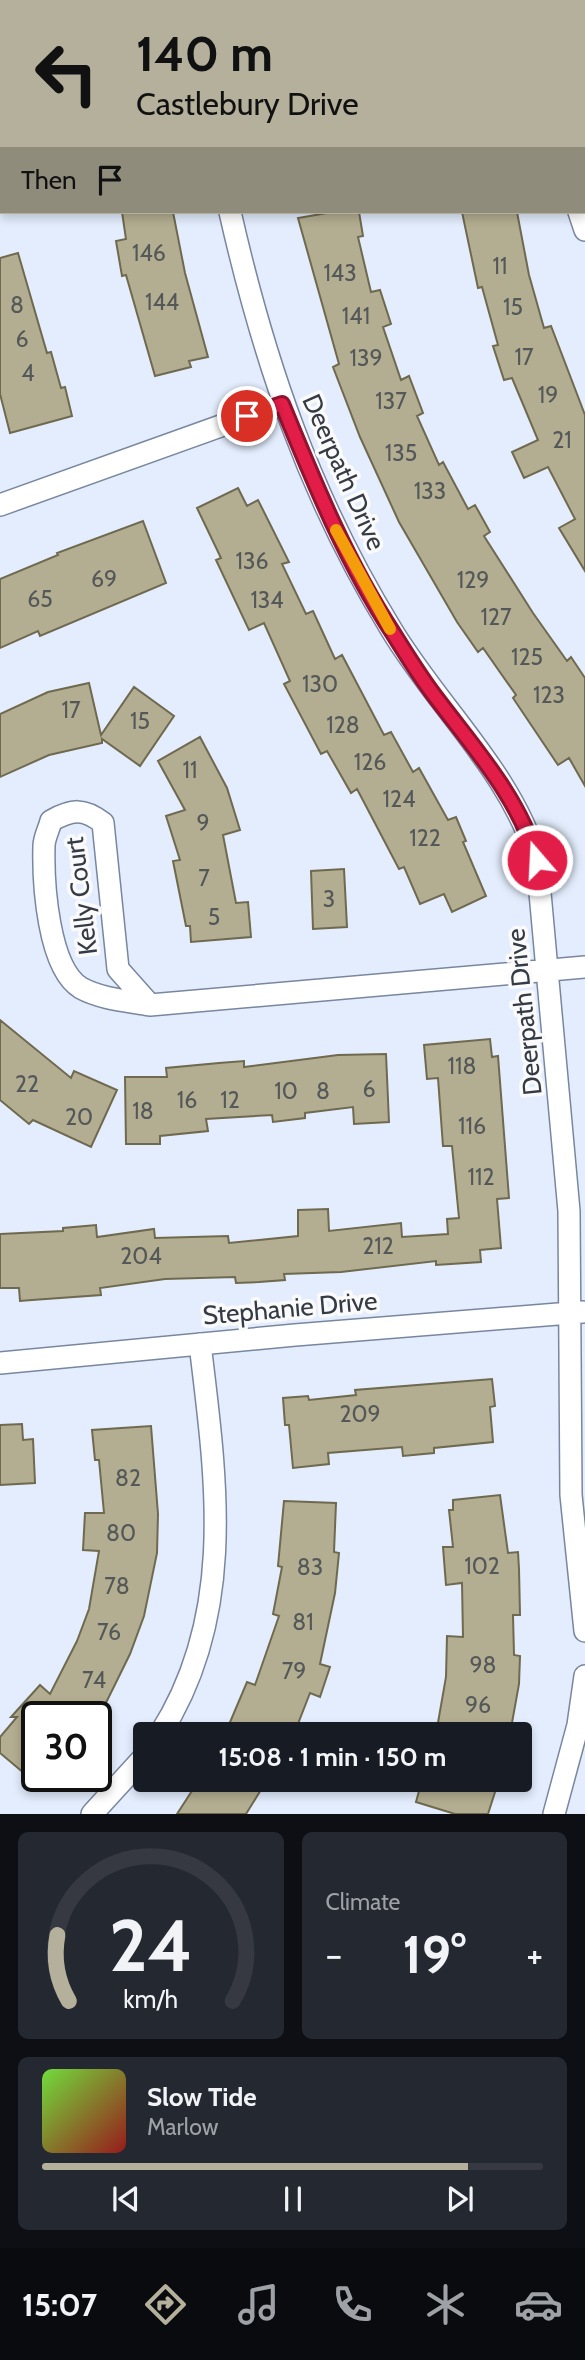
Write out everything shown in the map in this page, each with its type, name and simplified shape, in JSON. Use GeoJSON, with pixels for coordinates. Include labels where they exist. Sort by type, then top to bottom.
{"type":"FeatureCollection","features":[{"type":"Feature","properties":{"kind":"street","name":"Deerpath Drive"},"geometry":{"type":"LineString","coordinates":[[230,214],[250,300],[282,404],[340,540],[391,629],[432,692],[515,806],[530,836],[537,860],[578,1312],[572,1495],[585,1631]]}},
{"type":"Feature","properties":{"kind":"street"},"geometry":{"type":"LineString","coordinates":[[0,505],[282,404]]}},
{"type":"Feature","properties":{"kind":"street","name":"Kelly Court"},"geometry":{"type":"LineString","coordinates":[[149,1005],[118,969],[103,823],[90,813],[71,810],[51,821],[44,844],[52,944],[62,966],[80,987],[111,998],[149,1005],[585,967]]}},
{"type":"Feature","properties":{"kind":"street","name":"Stephanie Drive"},"geometry":{"type":"LineString","coordinates":[[0,1363],[578,1312]]}},
{"type":"Feature","properties":{"kind":"street"},"geometry":{"type":"LineString","coordinates":[[166,1722],[186,1680],[215,1581],[215,1470],[200,1344]]}},
{"type":"Feature","properties":{"kind":"street"},"geometry":{"type":"LineString","coordinates":[[554,1814],[578,1725],[585,1676]]}},
{"type":"Feature","properties":{"kind":"street"},"geometry":{"type":"LineString","coordinates":[[92,1814],[133,1769]]}},
{"type":"Feature","properties":{"kind":"building"},"geometry":{"type":"Polygon","coordinates":[[[122,214],[173,214],[185,273],[208,357],[189,361],[191,367],[155,376],[126,275],[122,276],[116,241],[126,239],[122,214]]]}},
{"type":"Feature","properties":{"kind":"building"},"geometry":{"type":"Polygon","coordinates":[[[321,214],[359,214],[363,236],[358,237],[371,292],[380,290],[391,324],[383,327],[401,380],[409,376],[423,413],[417,416],[439,465],[443,462],[468,509],[475,505],[490,532],[484,536],[567,661],[571,657],[585,678],[585,786],[569,758],[558,765],[513,698],[516,695],[483,648],[478,652],[457,622],[399,522],[360,437],[333,367],[339,364],[298,218],[321,214]]]}},
{"type":"Feature","properties":{"kind":"building"},"geometry":{"type":"Polygon","coordinates":[[[462,214],[517,214],[529,275],[544,328],[551,326],[585,415],[585,571],[559,528],[575,519],[548,467],[524,478],[512,452],[538,440],[512,378],[504,380],[493,346],[498,345],[482,287],[478,288],[462,214]]]}},
{"type":"Feature","properties":{"kind":"building"},"geometry":{"type":"Polygon","coordinates":[[[18,253],[47,353],[51,352],[61,388],[65,387],[72,416],[10,433],[0,394],[0,258],[18,253]]]}},
{"type":"Feature","properties":{"kind":"building"},"geometry":{"type":"Polygon","coordinates":[[[238,488],[247,506],[258,500],[289,562],[282,564],[306,614],[313,611],[335,659],[342,655],[384,735],[391,732],[413,772],[419,768],[448,820],[456,817],[466,841],[463,842],[486,896],[452,912],[444,894],[420,904],[404,867],[399,869],[357,789],[351,793],[327,751],[321,754],[284,684],[290,681],[264,623],[249,630],[216,560],[221,558],[197,508],[238,488]]]}},
{"type":"Feature","properties":{"kind":"building"},"geometry":{"type":"Polygon","coordinates":[[[143,521],[166,583],[40,636],[38,631],[0,648],[0,579],[58,555],[57,553],[143,521]]]}},
{"type":"Feature","properties":{"kind":"building"},"geometry":{"type":"Polygon","coordinates":[[[89,683],[101,735],[134,687],[174,716],[140,766],[102,739],[102,743],[49,755],[0,777],[0,714],[48,692],[89,683]]]}},
{"type":"Feature","properties":{"kind":"building"},"geometry":{"type":"Polygon","coordinates":[[[200,737],[227,788],[240,830],[223,835],[236,903],[248,902],[251,937],[191,942],[190,926],[186,926],[173,861],[180,860],[166,816],[185,810],[158,761],[200,737]]]}},
{"type":"Feature","properties":{"kind":"building"},"geometry":{"type":"Polygon","coordinates":[[[344,869],[347,927],[313,929],[311,871],[344,869]]]}},
{"type":"Feature","properties":{"kind":"building"},"geometry":{"type":"Polygon","coordinates":[[[0,1020],[71,1078],[74,1071],[117,1090],[91,1147],[33,1120],[29,1124],[0,1100],[0,1020]]]}},
{"type":"Feature","properties":{"kind":"building"},"geometry":{"type":"Polygon","coordinates":[[[490,1039],[492,1057],[498,1056],[509,1198],[497,1199],[501,1248],[480,1250],[481,1262],[436,1265],[436,1261],[341,1272],[284,1274],[285,1280],[259,1282],[236,1283],[235,1277],[165,1279],[100,1288],[101,1295],[20,1301],[19,1288],[0,1288],[0,1234],[63,1231],[63,1228],[96,1225],[97,1237],[154,1229],[155,1238],[228,1236],[229,1243],[298,1236],[298,1210],[328,1209],[329,1231],[401,1223],[402,1237],[448,1234],[447,1219],[459,1218],[452,1146],[443,1146],[438,1078],[427,1079],[424,1045],[490,1039]]]}},
{"type":"Feature","properties":{"kind":"building"},"geometry":{"type":"Polygon","coordinates":[[[386,1054],[389,1122],[354,1124],[353,1107],[305,1113],[305,1118],[273,1122],[272,1115],[206,1119],[208,1131],[160,1136],[160,1144],[126,1144],[125,1077],[167,1077],[166,1068],[219,1063],[244,1061],[244,1067],[338,1055],[386,1054]]]}},
{"type":"Feature","properties":{"kind":"building"},"geometry":{"type":"Polygon","coordinates":[[[492,1379],[495,1406],[490,1407],[493,1442],[434,1448],[434,1453],[403,1456],[402,1447],[328,1453],[329,1464],[293,1468],[289,1425],[285,1425],[283,1398],[308,1396],[309,1400],[356,1395],[355,1390],[492,1379]]]}},
{"type":"Feature","properties":{"kind":"building"},"geometry":{"type":"Polygon","coordinates":[[[22,1424],[23,1440],[33,1439],[35,1483],[0,1485],[0,1425],[22,1424]]]}},
{"type":"Feature","properties":{"kind":"building"},"geometry":{"type":"Polygon","coordinates":[[[151,1426],[158,1514],[157,1553],[144,1616],[130,1654],[107,1701],[26,1701],[40,1685],[50,1694],[77,1641],[89,1609],[99,1551],[83,1550],[85,1513],[104,1513],[99,1460],[95,1460],[92,1430],[151,1426]]]}},
{"type":"Feature","properties":{"kind":"building"},"geometry":{"type":"Polygon","coordinates":[[[500,1495],[508,1553],[518,1552],[520,1615],[513,1615],[514,1655],[520,1656],[519,1684],[512,1722],[438,1722],[446,1677],[447,1636],[463,1637],[462,1583],[446,1585],[443,1547],[453,1547],[449,1510],[453,1510],[453,1500],[500,1495]]]}},
{"type":"Feature","properties":{"kind":"building"},"geometry":{"type":"Polygon","coordinates":[[[284,1501],[336,1503],[334,1552],[339,1553],[335,1593],[320,1664],[330,1667],[320,1697],[310,1693],[299,1722],[230,1722],[247,1682],[255,1685],[279,1616],[273,1614],[282,1567],[278,1566],[284,1501]]]}},
{"type":"Feature","properties":{"kind":"building"},"geometry":{"type":"Polygon","coordinates":[[[21,1706],[21,1771],[0,1753],[0,1737],[17,1717],[11,1717],[21,1706]]]}},
{"type":"Feature","properties":{"kind":"building"},"geometry":{"type":"Polygon","coordinates":[[[191,1792],[260,1792],[246,1814],[177,1814],[191,1792]]]}},
{"type":"Feature","properties":{"kind":"building"},"geometry":{"type":"Polygon","coordinates":[[[419,1792],[495,1792],[488,1814],[455,1814],[416,1802],[419,1792]]]}},
{"type":"Feature","properties":{"kind":"slow traffic"},"geometry":{"type":"LineString","coordinates":[[336,530],[390,629]]}},
{"type":"Feature","properties":{"kind":"route"},"geometry":{"type":"LineString","coordinates":[[247,416],[282,404],[340,540],[391,629],[432,692],[515,806],[530,836],[537,860]]}}]}
